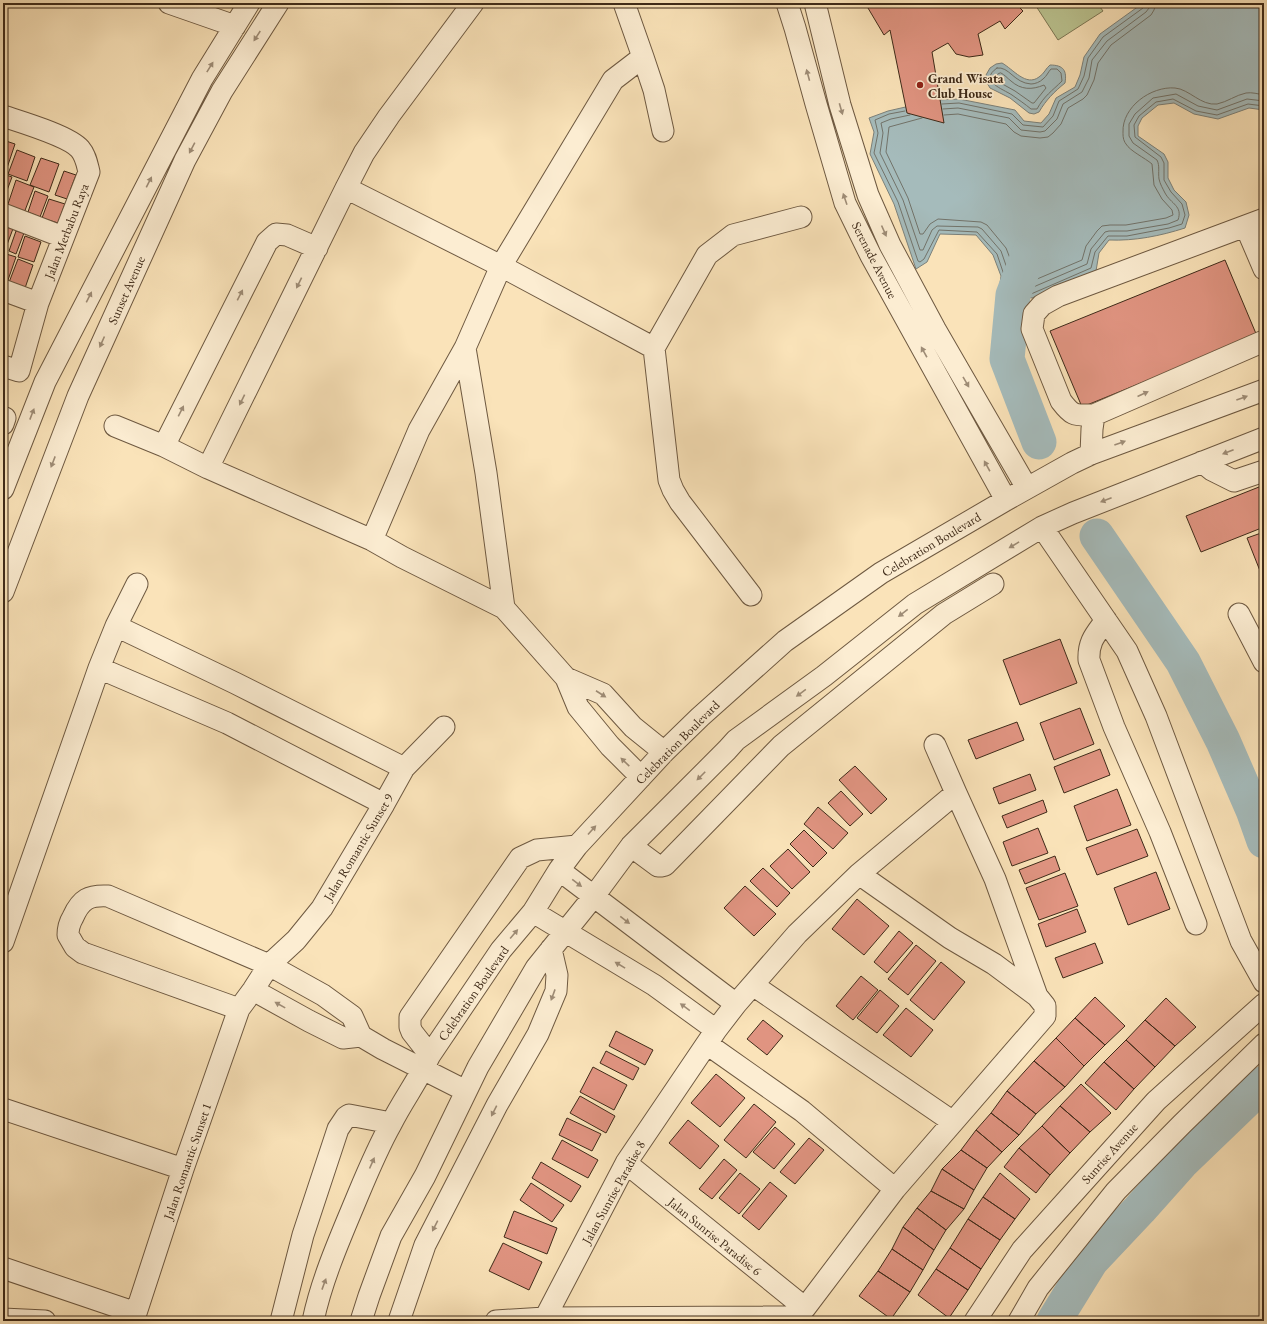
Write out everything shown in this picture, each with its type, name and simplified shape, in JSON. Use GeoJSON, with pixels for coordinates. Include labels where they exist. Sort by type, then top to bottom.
{"type":"FeatureCollection","features":[{"type":"Feature","properties":{"kind":"street"},"geometry":{"type":"LineString","coordinates":[[170,3],[235,26]]}},
{"type":"Feature","properties":{"kind":"street"},"geometry":{"type":"LineString","coordinates":[[3,489],[45,382],[202,79],[249,3]]}},
{"type":"Feature","properties":{"kind":"street","name":"Sunset Avenue"},"geometry":{"type":"LineString","coordinates":[[3,592],[78,396],[185,160],[222,91],[278,3]]}},
{"type":"Feature","properties":{"kind":"street"},"geometry":{"type":"LineString","coordinates":[[208,468],[364,153],[389,116],[473,3]]}},
{"type":"Feature","properties":{"kind":"street"},"geometry":{"type":"LineString","coordinates":[[624,3],[644,57],[654,90],[663,131]]}},
{"type":"Feature","properties":{"kind":"street","name":"Serenade Avenue"},"geometry":{"type":"LineString","coordinates":[[787,3],[845,203],[871,256],[1006,500]]}},
{"type":"Feature","properties":{"kind":"street","name":"Serenade Avenue"},"geometry":{"type":"LineString","coordinates":[[815,3],[840,105],[871,202],[890,245],[935,329],[1027,488]]}},
{"type":"Feature","properties":{"kind":"street"},"geometry":{"type":"LineString","coordinates":[[372,540],[419,430],[466,348],[501,266],[613,80],[644,57]]}},
{"type":"Feature","properties":{"kind":"street","name":"Jalan Merbabu Raya"},"geometry":{"type":"LineString","coordinates":[[3,116],[70,141],[80,149],[86,159],[89,172],[11,368]]}},
{"type":"Feature","properties":{"kind":"street"},"geometry":{"type":"LineString","coordinates":[[346,188],[501,266],[654,348]]}},
{"type":"Feature","properties":{"kind":"street"},"geometry":{"type":"LineString","coordinates":[[3,214],[63,237]]}},
{"type":"Feature","properties":{"kind":"street"},"geometry":{"type":"LineString","coordinates":[[751,595],[672,490],[669,480],[654,348],[707,255],[733,235],[801,217]]}},
{"type":"Feature","properties":{"kind":"street"},"geometry":{"type":"LineString","coordinates":[[1264,269],[1255,223],[1058,296],[1042,305],[1034,314],[1032,329],[1061,401],[1074,415],[1094,415],[1264,341]]}},
{"type":"Feature","properties":{"kind":"street"},"geometry":{"type":"LineString","coordinates":[[164,446],[266,242],[276,234],[287,235],[316,248]]}},
{"type":"Feature","properties":{"kind":"street"},"geometry":{"type":"LineString","coordinates":[[3,290],[38,303]]}},
{"type":"Feature","properties":{"kind":"street"},"geometry":{"type":"LineString","coordinates":[[466,348],[486,473],[504,608]]}},
{"type":"Feature","properties":{"kind":"street","name":"Celebration Boulevard"},"geometry":{"type":"LineString","coordinates":[[313,1321],[317,1300],[345,1225],[391,1123],[427,1062],[501,950],[533,912],[559,870],[577,846],[664,752],[700,717],[785,640],[881,573],[1072,463],[1091,454],[1264,390]]}},
{"type":"Feature","properties":{"kind":"street"},"geometry":{"type":"LineString","coordinates":[[1091,454],[1094,415]]}},
{"type":"Feature","properties":{"kind":"street"},"geometry":{"type":"LineString","coordinates":[[115,426],[164,446],[208,468],[372,540],[402,557],[504,608],[566,678],[578,707],[610,746],[641,777]]}},
{"type":"Feature","properties":{"kind":"street"},"geometry":{"type":"LineString","coordinates":[[361,1321],[391,1236],[425,1176],[478,1067],[536,968],[594,896],[631,846],[736,740],[824,676],[915,604],[1042,527],[1073,513],[1264,438]]}},
{"type":"Feature","properties":{"kind":"street"},"geometry":{"type":"LineString","coordinates":[[1202,462],[1212,470],[1234,481],[1264,471]]}},
{"type":"Feature","properties":{"kind":"street"},"geometry":{"type":"LineString","coordinates":[[1042,527],[1127,651],[1156,716],[1241,941],[1264,982]]}},
{"type":"Feature","properties":{"kind":"street"},"geometry":{"type":"LineString","coordinates":[[3,942],[99,668],[116,626],[137,584]]}},
{"type":"Feature","properties":{"kind":"street"},"geometry":{"type":"LineString","coordinates":[[631,846],[658,866],[665,865],[781,746],[944,614],[993,584]]}},
{"type":"Feature","properties":{"kind":"street"},"geometry":{"type":"LineString","coordinates":[[1239,614],[1264,662]]}},
{"type":"Feature","properties":{"kind":"street"},"geometry":{"type":"LineString","coordinates":[[1106,620],[1091,641],[1088,652],[1089,660],[1114,727],[1160,832],[1196,924]]}},
{"type":"Feature","properties":{"kind":"street"},"geometry":{"type":"LineString","coordinates":[[116,626],[235,683],[404,768]]}},
{"type":"Feature","properties":{"kind":"street"},"geometry":{"type":"LineString","coordinates":[[99,668],[227,723],[384,804]]}},
{"type":"Feature","properties":{"kind":"street"},"geometry":{"type":"LineString","coordinates":[[566,678],[603,694],[633,727],[664,752]]}},
{"type":"Feature","properties":{"kind":"street","name":"Jalan Romantic Sunset 9"},"geometry":{"type":"LineString","coordinates":[[253,990],[269,964],[296,940],[322,908],[404,768],[444,727]]}},
{"type":"Feature","properties":{"kind":"street"},"geometry":{"type":"LineString","coordinates":[[496,1321],[545,1318],[791,1317],[798,1314],[805,1308],[895,1189],[1045,1016],[1044,1006],[1037,996],[995,879],[935,745]]}},
{"type":"Feature","properties":{"kind":"street","name":"Jalan Sunrise Paradise 8"},"geometry":{"type":"LineString","coordinates":[[545,1318],[626,1163],[736,1004],[797,934],[859,874],[956,793]]}},
{"type":"Feature","properties":{"kind":"street"},"geometry":{"type":"LineString","coordinates":[[427,1062],[410,1028],[410,1017],[520,858],[537,850],[577,846]]}},
{"type":"Feature","properties":{"kind":"street"},"geometry":{"type":"LineString","coordinates":[[559,870],[736,1004]]}},
{"type":"Feature","properties":{"kind":"street"},"geometry":{"type":"LineString","coordinates":[[859,874],[950,938],[994,964],[1037,996]]}},
{"type":"Feature","properties":{"kind":"street"},"geometry":{"type":"LineString","coordinates":[[239,1009],[82,953],[74,947],[68,935],[70,922],[77,907],[90,897],[108,896],[269,964],[323,995],[352,1016],[360,1036]]}},
{"type":"Feature","properties":{"kind":"street"},"geometry":{"type":"LineString","coordinates":[[533,912],[654,985],[712,1037],[895,1189]]}},
{"type":"Feature","properties":{"kind":"street"},"geometry":{"type":"LineString","coordinates":[[399,1321],[425,1245],[497,1105],[538,1034],[556,991],[557,974],[552,948]]}},
{"type":"Feature","properties":{"kind":"street"},"geometry":{"type":"LineString","coordinates":[[753,985],[953,1122]]}},
{"type":"Feature","properties":{"kind":"street"},"geometry":{"type":"LineString","coordinates":[[253,990],[343,1038],[360,1036],[383,1049],[427,1062],[466,1091]]}},
{"type":"Feature","properties":{"kind":"street","name":"Jalan Romantic Sunset 1"},"geometry":{"type":"LineString","coordinates":[[128,1317],[183,1169],[239,1009],[253,990]]}},
{"type":"Feature","properties":{"kind":"street"},"geometry":{"type":"LineString","coordinates":[[309,1021],[323,995]]}},
{"type":"Feature","properties":{"kind":"street","name":"Sunrise Avenue"},"geometry":{"type":"LineString","coordinates":[[975,1321],[1022,1250],[1156,1101],[1264,1004]]}},
{"type":"Feature","properties":{"kind":"street"},"geometry":{"type":"LineString","coordinates":[[1020,1321],[1038,1288],[1116,1191],[1264,1044]]}},
{"type":"Feature","properties":{"kind":"street"},"geometry":{"type":"LineString","coordinates":[[3,1110],[183,1169]]}},
{"type":"Feature","properties":{"kind":"street"},"geometry":{"type":"LineString","coordinates":[[281,1321],[303,1235],[338,1130],[346,1117],[349,1115],[391,1123]]}},
{"type":"Feature","properties":{"kind":"street","name":"Jalan Sunrise Paradise 6"},"geometry":{"type":"LineString","coordinates":[[626,1163],[805,1308]]}},
{"type":"Feature","properties":{"kind":"street"},"geometry":{"type":"LineString","coordinates":[[3,1268],[128,1317]]}},
{"type":"Feature","properties":{"kind":"street"},"geometry":{"type":"LineString","coordinates":[[3,1319],[45,1321]]}},
{"type":"Feature","properties":{"kind":"green space"},"geometry":{"type":"Polygon","coordinates":[[[1034,3],[1097,3],[1103,11],[1058,40],[1034,3]]]}},
{"type":"Feature","properties":{"kind":"water"},"geometry":{"type":"Polygon","coordinates":[[[1143,3],[1264,3],[1264,110],[1249,108],[1218,119],[1194,114],[1174,103],[1158,105],[1142,118],[1138,126],[1138,136],[1164,154],[1168,162],[1168,178],[1174,190],[1186,202],[1189,215],[1185,228],[1128,240],[1109,240],[1099,253],[1096,271],[1032,298],[1013,295],[998,298],[1001,276],[993,255],[976,235],[940,234],[927,262],[916,269],[894,204],[870,154],[874,132],[869,118],[888,111],[936,100],[959,99],[1015,110],[1024,121],[1041,123],[1049,114],[1056,98],[1075,87],[1080,75],[1084,57],[1100,34],[1143,3]]]}},
{"type":"Feature","properties":{"kind":"water"},"geometry":{"type":"Polygon","coordinates":[[[1002,63],[1024,79],[1029,80],[1034,80],[1039,77],[1050,65],[1059,66],[1065,72],[1065,83],[1050,96],[1039,112],[1034,114],[1029,113],[1010,98],[990,88],[986,81],[986,75],[990,68],[996,64],[1002,63]]]}},
{"type":"Feature","properties":{"kind":"building","name":"Grand Wisata Club House"},"geometry":{"type":"Polygon","coordinates":[[[865,3],[1015,3],[1023,11],[1005,29],[1000,21],[978,34],[983,55],[969,57],[956,54],[948,43],[932,52],[944,123],[907,113],[890,30],[884,35],[865,3]]]}},
{"type":"Feature","properties":{"kind":"building"},"geometry":{"type":"Polygon","coordinates":[[[3,140],[15,144],[6,171],[3,170],[3,140]]]}},
{"type":"Feature","properties":{"kind":"building"},"geometry":{"type":"Polygon","coordinates":[[[17,150],[35,157],[27,181],[8,174],[17,150]]]}},
{"type":"Feature","properties":{"kind":"building"},"geometry":{"type":"Polygon","coordinates":[[[41,158],[59,164],[49,192],[30,185],[41,158]]]}},
{"type":"Feature","properties":{"kind":"building"},"geometry":{"type":"Polygon","coordinates":[[[64,171],[76,175],[67,199],[55,195],[64,171]]]}},
{"type":"Feature","properties":{"kind":"building"},"geometry":{"type":"Polygon","coordinates":[[[3,174],[12,177],[3,201],[3,174]]]}},
{"type":"Feature","properties":{"kind":"building"},"geometry":{"type":"Polygon","coordinates":[[[16,180],[34,187],[24,213],[7,207],[16,180]]]}},
{"type":"Feature","properties":{"kind":"building"},"geometry":{"type":"Polygon","coordinates":[[[35,191],[48,196],[40,217],[28,212],[35,191]]]}},
{"type":"Feature","properties":{"kind":"building"},"geometry":{"type":"Polygon","coordinates":[[[49,199],[65,204],[58,223],[42,218],[49,199]]]}},
{"type":"Feature","properties":{"kind":"building"},"geometry":{"type":"Polygon","coordinates":[[[3,222],[14,226],[5,250],[3,250],[3,222]]]}},
{"type":"Feature","properties":{"kind":"building"},"geometry":{"type":"Polygon","coordinates":[[[16,231],[24,233],[16,254],[9,251],[16,231]]]}},
{"type":"Feature","properties":{"kind":"building"},"geometry":{"type":"Polygon","coordinates":[[[25,236],[41,242],[34,262],[18,257],[25,236]]]}},
{"type":"Feature","properties":{"kind":"building"},"geometry":{"type":"Polygon","coordinates":[[[3,253],[16,257],[8,280],[3,278],[3,253]]]}},
{"type":"Feature","properties":{"kind":"building"},"geometry":{"type":"Polygon","coordinates":[[[18,259],[33,265],[24,291],[8,285],[18,259]]]}},
{"type":"Feature","properties":{"kind":"building"},"geometry":{"type":"Polygon","coordinates":[[[1225,260],[1257,336],[1082,407],[1050,331],[1225,260]]]}},
{"type":"Feature","properties":{"kind":"building"},"geometry":{"type":"Polygon","coordinates":[[[1264,485],[1264,527],[1201,552],[1186,516],[1264,485]]]}},
{"type":"Feature","properties":{"kind":"building"},"geometry":{"type":"Polygon","coordinates":[[[1264,532],[1264,581],[1247,538],[1264,532]]]}},
{"type":"Feature","properties":{"kind":"building"},"geometry":{"type":"Polygon","coordinates":[[[1060,639],[1077,683],[1020,705],[1003,660],[1060,639]]]}},
{"type":"Feature","properties":{"kind":"building"},"geometry":{"type":"Polygon","coordinates":[[[1080,708],[1094,744],[1054,760],[1040,723],[1080,708]]]}},
{"type":"Feature","properties":{"kind":"building"},"geometry":{"type":"Polygon","coordinates":[[[1017,722],[1024,740],[976,759],[968,740],[1017,722]]]}},
{"type":"Feature","properties":{"kind":"building"},"geometry":{"type":"Polygon","coordinates":[[[1100,749],[1110,775],[1064,793],[1054,767],[1100,749]]]}},
{"type":"Feature","properties":{"kind":"building"},"geometry":{"type":"Polygon","coordinates":[[[855,766],[887,799],[871,814],[839,780],[855,766]]]}},
{"type":"Feature","properties":{"kind":"building"},"geometry":{"type":"Polygon","coordinates":[[[1030,774],[1036,790],[999,804],[993,788],[1030,774]]]}},
{"type":"Feature","properties":{"kind":"building"},"geometry":{"type":"Polygon","coordinates":[[[1117,789],[1131,825],[1087,841],[1074,806],[1117,789]]]}},
{"type":"Feature","properties":{"kind":"building"},"geometry":{"type":"Polygon","coordinates":[[[841,791],[863,814],[850,826],[828,803],[841,791]]]}},
{"type":"Feature","properties":{"kind":"building"},"geometry":{"type":"Polygon","coordinates":[[[1043,800],[1047,812],[1007,828],[1002,816],[1043,800]]]}},
{"type":"Feature","properties":{"kind":"building"},"geometry":{"type":"Polygon","coordinates":[[[818,807],[848,833],[833,849],[804,824],[818,807]]]}},
{"type":"Feature","properties":{"kind":"building"},"geometry":{"type":"Polygon","coordinates":[[[1038,828],[1048,853],[1012,866],[1003,842],[1038,828]]]}},
{"type":"Feature","properties":{"kind":"building"},"geometry":{"type":"Polygon","coordinates":[[[1137,829],[1148,856],[1097,875],[1086,848],[1137,829]]]}},
{"type":"Feature","properties":{"kind":"building"},"geometry":{"type":"Polygon","coordinates":[[[804,830],[827,853],[813,867],[790,844],[804,830]]]}},
{"type":"Feature","properties":{"kind":"building"},"geometry":{"type":"Polygon","coordinates":[[[788,849],[810,872],[792,889],[770,866],[788,849]]]}},
{"type":"Feature","properties":{"kind":"building"},"geometry":{"type":"Polygon","coordinates":[[[1055,856],[1060,870],[1025,884],[1019,870],[1055,856]]]}},
{"type":"Feature","properties":{"kind":"building"},"geometry":{"type":"Polygon","coordinates":[[[763,868],[790,893],[777,907],[750,881],[763,868]]]}},
{"type":"Feature","properties":{"kind":"building"},"geometry":{"type":"Polygon","coordinates":[[[1156,872],[1170,909],[1128,925],[1114,888],[1156,872]]]}},
{"type":"Feature","properties":{"kind":"building"},"geometry":{"type":"Polygon","coordinates":[[[1065,873],[1078,906],[1039,920],[1026,888],[1065,873]]]}},
{"type":"Feature","properties":{"kind":"building"},"geometry":{"type":"Polygon","coordinates":[[[745,886],[776,914],[754,936],[724,908],[745,886]]]}},
{"type":"Feature","properties":{"kind":"building"},"geometry":{"type":"Polygon","coordinates":[[[857,899],[889,926],[864,955],[832,929],[857,899]]]}},
{"type":"Feature","properties":{"kind":"building"},"geometry":{"type":"Polygon","coordinates":[[[1077,909],[1086,932],[1046,947],[1038,924],[1077,909]]]}},
{"type":"Feature","properties":{"kind":"building"},"geometry":{"type":"Polygon","coordinates":[[[899,931],[913,943],[887,973],[874,962],[899,931]]]}},
{"type":"Feature","properties":{"kind":"building"},"geometry":{"type":"Polygon","coordinates":[[[1095,943],[1103,963],[1063,978],[1055,958],[1095,943]]]}},
{"type":"Feature","properties":{"kind":"building"},"geometry":{"type":"Polygon","coordinates":[[[916,945],[936,961],[908,995],[888,979],[916,945]]]}},
{"type":"Feature","properties":{"kind":"building"},"geometry":{"type":"Polygon","coordinates":[[[941,962],[965,982],[934,1020],[910,1000],[941,962]]]}},
{"type":"Feature","properties":{"kind":"building"},"geometry":{"type":"Polygon","coordinates":[[[861,976],[878,990],[853,1020],[836,1006],[861,976]]]}},
{"type":"Feature","properties":{"kind":"building"},"geometry":{"type":"Polygon","coordinates":[[[880,990],[899,1006],[877,1033],[857,1018],[880,990]]]}},
{"type":"Feature","properties":{"kind":"building"},"geometry":{"type":"Polygon","coordinates":[[[1095,997],[1125,1026],[1105,1045],[1075,1018],[1095,997]]]}},
{"type":"Feature","properties":{"kind":"building"},"geometry":{"type":"Polygon","coordinates":[[[1166,998],[1196,1027],[1175,1046],[1145,1020],[1166,998]]]}},
{"type":"Feature","properties":{"kind":"building"},"geometry":{"type":"Polygon","coordinates":[[[906,1008],[933,1030],[911,1057],[883,1035],[906,1008]]]}},
{"type":"Feature","properties":{"kind":"building"},"geometry":{"type":"Polygon","coordinates":[[[1075,1018],[1105,1045],[1084,1066],[1056,1038],[1075,1018]]]}},
{"type":"Feature","properties":{"kind":"building"},"geometry":{"type":"Polygon","coordinates":[[[763,1020],[783,1036],[767,1055],[747,1039],[763,1020]]]}},
{"type":"Feature","properties":{"kind":"building"},"geometry":{"type":"Polygon","coordinates":[[[1145,1020],[1175,1046],[1155,1067],[1126,1040],[1145,1020]]]}},
{"type":"Feature","properties":{"kind":"building"},"geometry":{"type":"Polygon","coordinates":[[[616,1031],[653,1050],[645,1065],[609,1046],[616,1031]]]}},
{"type":"Feature","properties":{"kind":"building"},"geometry":{"type":"Polygon","coordinates":[[[1056,1038],[1084,1066],[1065,1087],[1034,1061],[1056,1038]]]}},
{"type":"Feature","properties":{"kind":"building"},"geometry":{"type":"Polygon","coordinates":[[[1126,1040],[1155,1067],[1134,1089],[1104,1062],[1126,1040]]]}},
{"type":"Feature","properties":{"kind":"building"},"geometry":{"type":"Polygon","coordinates":[[[606,1051],[639,1068],[633,1080],[600,1063],[606,1051]]]}},
{"type":"Feature","properties":{"kind":"building"},"geometry":{"type":"Polygon","coordinates":[[[1034,1061],[1065,1087],[1036,1114],[1007,1091],[1034,1061]]]}},
{"type":"Feature","properties":{"kind":"building"},"geometry":{"type":"Polygon","coordinates":[[[1104,1062],[1134,1089],[1116,1110],[1085,1083],[1104,1062]]]}},
{"type":"Feature","properties":{"kind":"building"},"geometry":{"type":"Polygon","coordinates":[[[593,1067],[627,1085],[614,1110],[580,1092],[593,1067]]]}},
{"type":"Feature","properties":{"kind":"building"},"geometry":{"type":"Polygon","coordinates":[[[716,1074],[745,1098],[720,1127],[691,1103],[716,1074]]]}},
{"type":"Feature","properties":{"kind":"building"},"geometry":{"type":"Polygon","coordinates":[[[1081,1084],[1111,1113],[1090,1132],[1060,1106],[1081,1084]]]}},
{"type":"Feature","properties":{"kind":"building"},"geometry":{"type":"Polygon","coordinates":[[[1007,1091],[1036,1114],[1019,1135],[991,1113],[1007,1091]]]}},
{"type":"Feature","properties":{"kind":"building"},"geometry":{"type":"Polygon","coordinates":[[[580,1096],[615,1116],[606,1133],[570,1113],[580,1096]]]}},
{"type":"Feature","properties":{"kind":"building"},"geometry":{"type":"Polygon","coordinates":[[[754,1104],[776,1122],[746,1158],[724,1140],[754,1104]]]}},
{"type":"Feature","properties":{"kind":"building"},"geometry":{"type":"Polygon","coordinates":[[[1060,1106],[1090,1132],[1070,1153],[1042,1126],[1060,1106]]]}},
{"type":"Feature","properties":{"kind":"building"},"geometry":{"type":"Polygon","coordinates":[[[991,1113],[1019,1135],[1002,1152],[976,1130],[991,1113]]]}},
{"type":"Feature","properties":{"kind":"building"},"geometry":{"type":"Polygon","coordinates":[[[567,1118],[601,1134],[592,1151],[559,1135],[567,1118]]]}},
{"type":"Feature","properties":{"kind":"building"},"geometry":{"type":"Polygon","coordinates":[[[688,1120],[719,1146],[700,1169],[669,1143],[688,1120]]]}},
{"type":"Feature","properties":{"kind":"building"},"geometry":{"type":"Polygon","coordinates":[[[1042,1126],[1070,1153],[1050,1175],[1019,1148],[1042,1126]]]}},
{"type":"Feature","properties":{"kind":"building"},"geometry":{"type":"Polygon","coordinates":[[[775,1127],[795,1144],[774,1169],[753,1152],[775,1127]]]}},
{"type":"Feature","properties":{"kind":"building"},"geometry":{"type":"Polygon","coordinates":[[[976,1130],[1002,1152],[987,1168],[961,1150],[976,1130]]]}},
{"type":"Feature","properties":{"kind":"building"},"geometry":{"type":"Polygon","coordinates":[[[809,1138],[824,1150],[795,1184],[780,1172],[809,1138]]]}},
{"type":"Feature","properties":{"kind":"building"},"geometry":{"type":"Polygon","coordinates":[[[562,1140],[598,1160],[588,1178],[552,1159],[562,1140]]]}},
{"type":"Feature","properties":{"kind":"building"},"geometry":{"type":"Polygon","coordinates":[[[1019,1148],[1050,1175],[1036,1193],[1004,1167],[1019,1148]]]}},
{"type":"Feature","properties":{"kind":"building"},"geometry":{"type":"Polygon","coordinates":[[[961,1150],[987,1168],[974,1190],[942,1169],[961,1150]]]}},
{"type":"Feature","properties":{"kind":"building"},"geometry":{"type":"Polygon","coordinates":[[[724,1159],[737,1170],[712,1199],[699,1189],[724,1159]]]}},
{"type":"Feature","properties":{"kind":"building"},"geometry":{"type":"Polygon","coordinates":[[[541,1162],[581,1186],[571,1202],[532,1178],[541,1162]]]}},
{"type":"Feature","properties":{"kind":"building"},"geometry":{"type":"Polygon","coordinates":[[[942,1169],[974,1190],[964,1209],[931,1191],[942,1169]]]}},
{"type":"Feature","properties":{"kind":"building"},"geometry":{"type":"Polygon","coordinates":[[[740,1173],[760,1189],[739,1214],[719,1198],[740,1173]]]}},
{"type":"Feature","properties":{"kind":"building"},"geometry":{"type":"Polygon","coordinates":[[[1000,1173],[1030,1199],[1015,1219],[983,1197],[1000,1173]]]}},
{"type":"Feature","properties":{"kind":"building"},"geometry":{"type":"Polygon","coordinates":[[[770,1182],[787,1196],[759,1230],[742,1216],[770,1182]]]}},
{"type":"Feature","properties":{"kind":"building"},"geometry":{"type":"Polygon","coordinates":[[[531,1183],[564,1205],[552,1222],[520,1200],[531,1183]]]}},
{"type":"Feature","properties":{"kind":"building"},"geometry":{"type":"Polygon","coordinates":[[[931,1191],[964,1209],[946,1230],[917,1208],[931,1191]]]}},
{"type":"Feature","properties":{"kind":"building"},"geometry":{"type":"Polygon","coordinates":[[[983,1197],[1015,1219],[1000,1240],[968,1219],[983,1197]]]}},
{"type":"Feature","properties":{"kind":"building"},"geometry":{"type":"Polygon","coordinates":[[[917,1208],[946,1230],[934,1250],[903,1227],[917,1208]]]}},
{"type":"Feature","properties":{"kind":"building"},"geometry":{"type":"Polygon","coordinates":[[[514,1211],[557,1228],[547,1254],[504,1237],[514,1211]]]}},
{"type":"Feature","properties":{"kind":"building"},"geometry":{"type":"Polygon","coordinates":[[[968,1219],[1000,1240],[981,1269],[950,1248],[968,1219]]]}},
{"type":"Feature","properties":{"kind":"building"},"geometry":{"type":"Polygon","coordinates":[[[903,1227],[934,1250],[923,1270],[892,1249],[903,1227]]]}},
{"type":"Feature","properties":{"kind":"building"},"geometry":{"type":"Polygon","coordinates":[[[503,1243],[542,1262],[529,1290],[489,1271],[503,1243]]]}},
{"type":"Feature","properties":{"kind":"building"},"geometry":{"type":"Polygon","coordinates":[[[950,1248],[981,1269],[968,1290],[936,1269],[950,1248]]]}},
{"type":"Feature","properties":{"kind":"building"},"geometry":{"type":"Polygon","coordinates":[[[892,1249],[923,1270],[910,1292],[878,1271],[892,1249]]]}},
{"type":"Feature","properties":{"kind":"building"},"geometry":{"type":"Polygon","coordinates":[[[936,1269],[968,1290],[949,1318],[918,1295],[936,1269]]]}},
{"type":"Feature","properties":{"kind":"building"},"geometry":{"type":"Polygon","coordinates":[[[878,1271],[910,1292],[891,1319],[859,1296],[878,1271]]]}},
{"type":"Feature","properties":{"kind":"waterway"},"geometry":{"type":"LineString","coordinates":[[1030,251],[1013,295],[1007,359],[1039,442]]}},
{"type":"Feature","properties":{"kind":"waterway"},"geometry":{"type":"LineString","coordinates":[[1097,536],[1183,662],[1223,741],[1253,810],[1264,841]]}},
{"type":"Feature","properties":{"kind":"waterway"},"geometry":{"type":"LineString","coordinates":[[1054,1321],[1091,1261],[1181,1163],[1264,1083]]}},
{"type":"Feature","properties":{"kind":"place","name":"Grand Wisata Club House"},"geometry":{"type":"Point","coordinates":[920,85]}}]}
